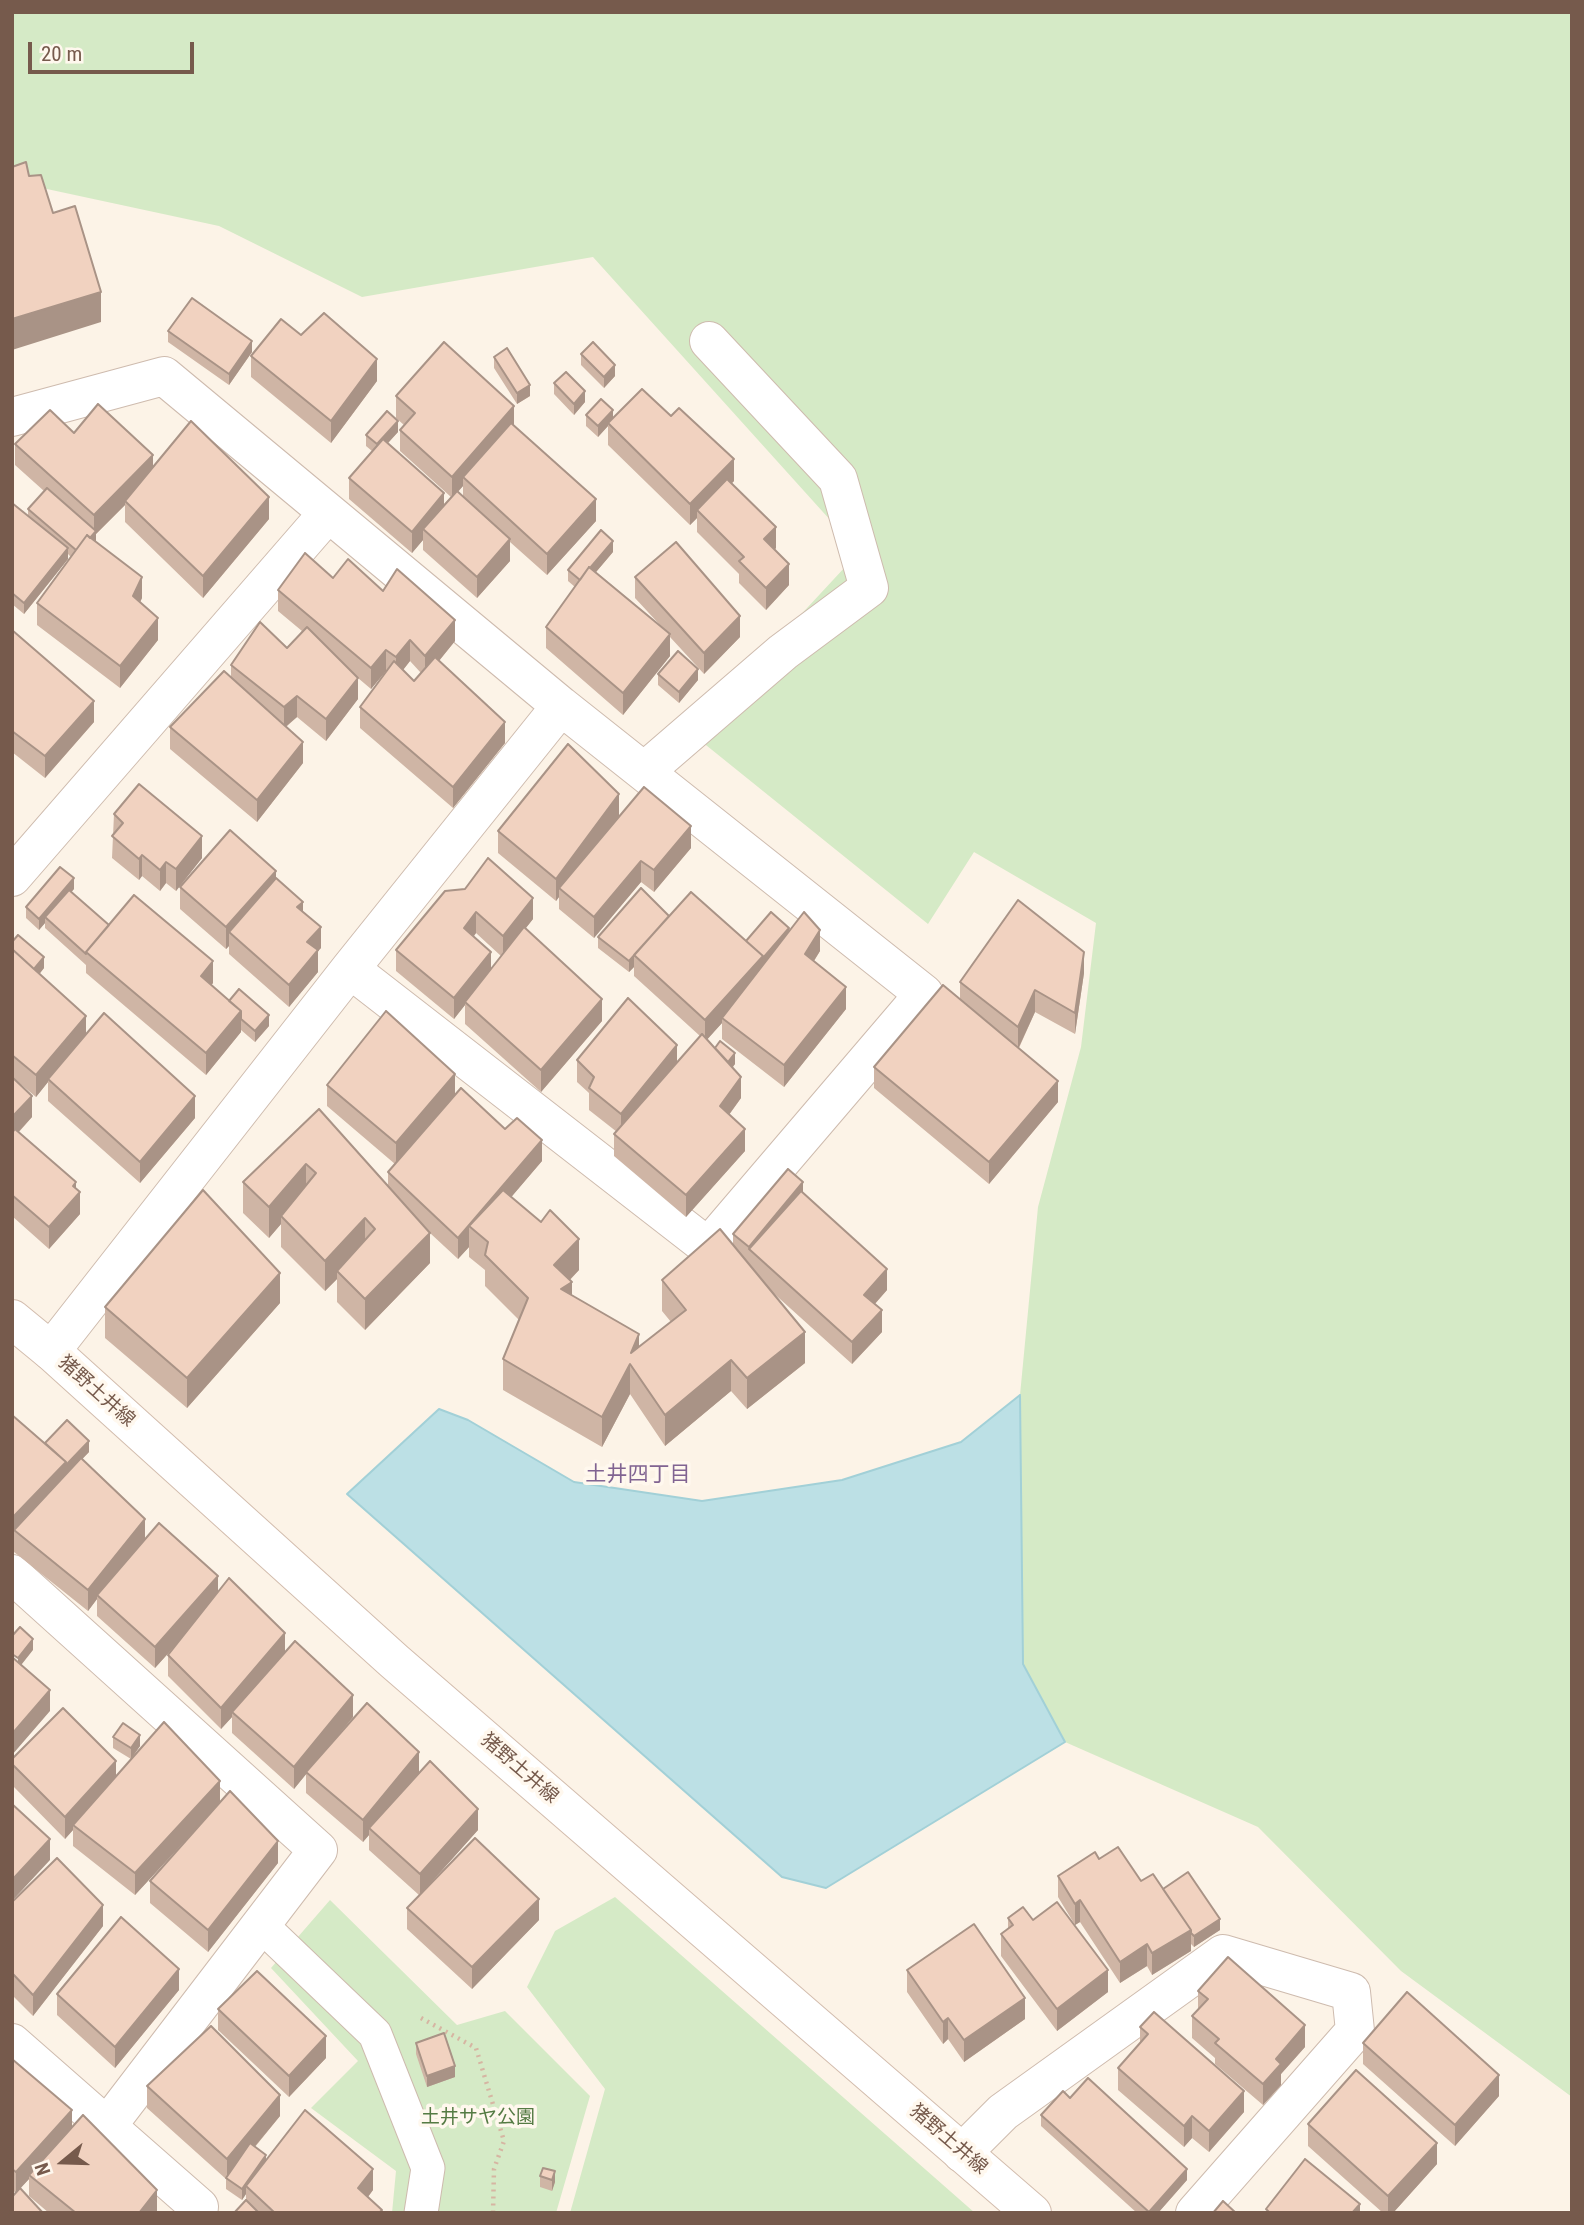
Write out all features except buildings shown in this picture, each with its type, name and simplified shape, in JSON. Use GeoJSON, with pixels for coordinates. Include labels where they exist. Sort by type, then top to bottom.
{"type":"FeatureCollection","features":[{"type":"Feature","properties":{"kind":"street"},"geometry":{"type":"LineString","coordinates":[[645,771],[783,652],[869,588],[838,479],[709,341]]}},
{"type":"Feature","properties":{"kind":"street"},"geometry":{"type":"LineString","coordinates":[[12,417],[164,376],[561,706],[924,994],[708,1247],[350,969]]}},
{"type":"Feature","properties":{"kind":"street"},"geometry":{"type":"LineString","coordinates":[[12,877],[328,513]]}},
{"type":"Feature","properties":{"kind":"street"},"geometry":{"type":"LineString","coordinates":[[51,1351],[350,969],[561,706]]}},
{"type":"Feature","properties":{"kind":"street","name":"猪野土井線"},"geometry":{"type":"LineString","coordinates":[[12,1319],[51,1351],[394,1661],[1032,2213]]}},
{"type":"Feature","properties":{"kind":"street"},"geometry":{"type":"LineString","coordinates":[[12,1574],[318,1850],[107,2126]]}},
{"type":"Feature","properties":{"kind":"street"},"geometry":{"type":"LineString","coordinates":[[962,2152],[1003,2112],[1223,1954],[1351,1992],[1354,2031],[1195,2213]]}},
{"type":"Feature","properties":{"kind":"street"},"geometry":{"type":"LineString","coordinates":[[12,2043],[199,2207],[194,2213]]}},
{"type":"Feature","properties":{"kind":"lane"},"geometry":{"type":"LineString","coordinates":[[261,1925],[374,2034],[428,2168],[421,2213]]}},
{"type":"Feature","properties":{"kind":"path"},"geometry":{"type":"LineString","coordinates":[[413,2010],[422,2019],[476,2048],[504,2141],[494,2169],[494,2213]]}},
{"type":"Feature","properties":{"kind":"green space"},"geometry":{"type":"Polygon","coordinates":[[[12,12],[1572,12],[1572,2097],[1401,1971],[1258,1827],[1065,1742],[1023,1664],[1020,1395],[1038,1207],[1081,1047],[1096,923],[974,852],[928,924],[691,733],[859,552],[593,257],[362,297],[219,226],[19,183],[12,185],[12,12]]]}},
{"type":"Feature","properties":{"kind":"green space"},"geometry":{"type":"Polygon","coordinates":[[[615,1897],[975,2213],[570,2213],[605,2089],[527,1987],[555,1931],[615,1897]]]}},
{"type":"Feature","properties":{"kind":"green space","name":"土井サヤ公園"},"geometry":{"type":"Polygon","coordinates":[[[330,1900],[457,2025],[505,2011],[590,2096],[556,2213],[392,2213],[396,2171],[311,2108],[358,2061],[271,1968],[330,1900]]]}},
{"type":"Feature","properties":{"kind":"water"},"geometry":{"type":"Polygon","coordinates":[[[1020,1395],[1023,1664],[1065,1742],[826,1888],[782,1877],[347,1494],[439,1409],[468,1420],[574,1482],[702,1501],[842,1480],[961,1442],[1020,1395]]]}},
{"type":"Feature","properties":{"kind":"district","name":"土井四丁目"},"geometry":{"type":"Point","coordinates":[638,1476]}}]}
